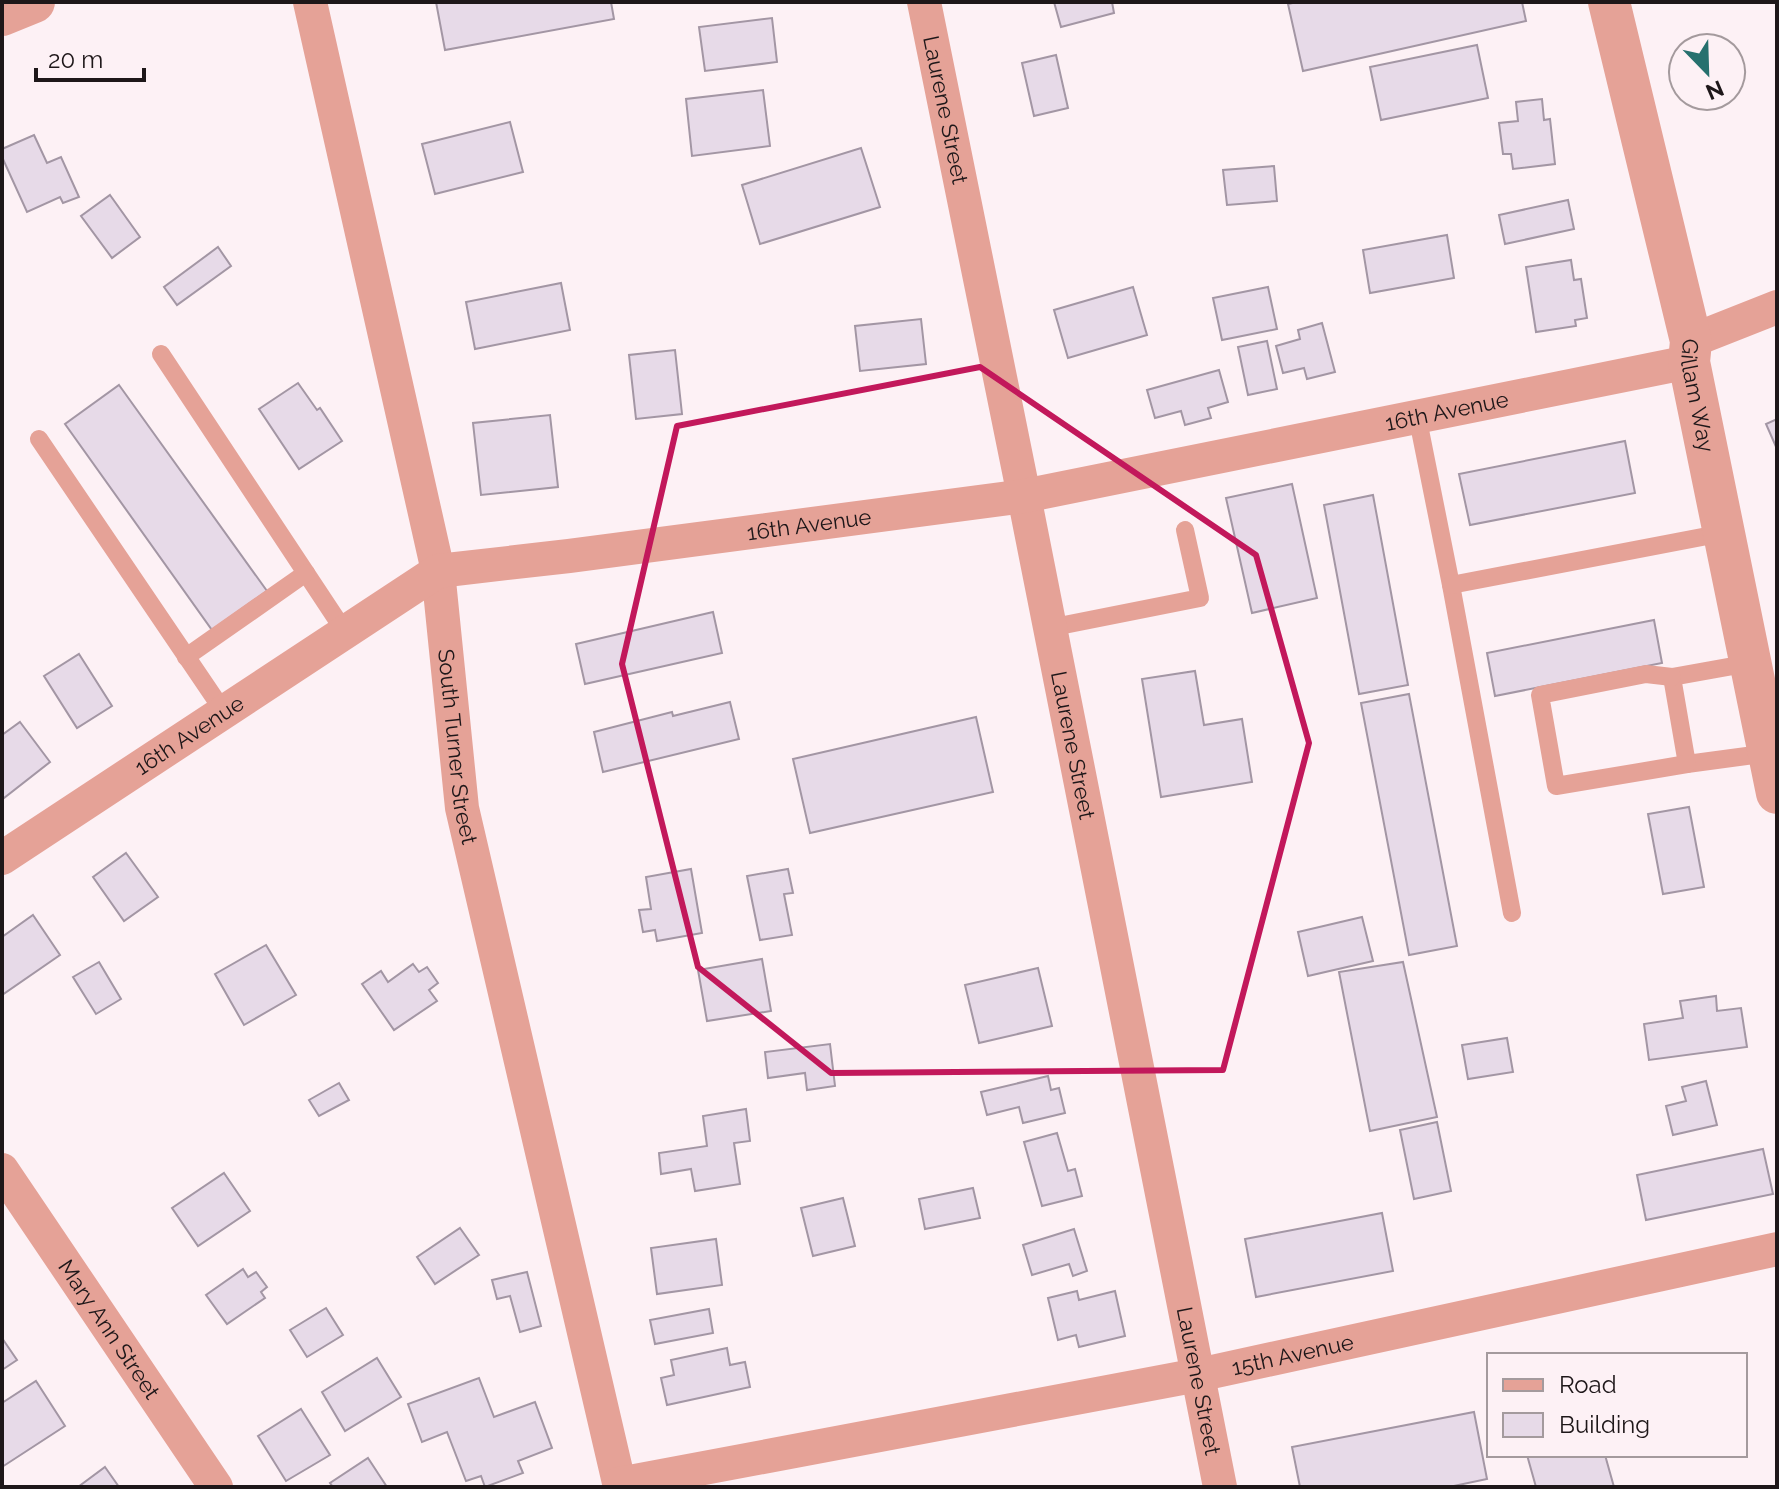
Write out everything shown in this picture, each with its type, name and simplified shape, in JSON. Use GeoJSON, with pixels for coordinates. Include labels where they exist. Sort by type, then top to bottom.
{"type":"FeatureCollection","features":[{"type":"Feature","properties":{"kind":"street"},"geometry":{"type":"LineString","coordinates":[[2,15],[34,2]]}},
{"type":"Feature","properties":{"kind":"street","name":"South Turner Street"},"geometry":{"type":"LineString","coordinates":[[310,2],[438,571],[462,808],[619,1486]]}},
{"type":"Feature","properties":{"kind":"street","name":"Laurene Street"},"geometry":{"type":"LineString","coordinates":[[924,2],[1220,1487]]}},
{"type":"Feature","properties":{"kind":"street","name":"Gillam Way"},"geometry":{"type":"LineString","coordinates":[[1609,2],[1690,351],[1723,533],[1774,766]]}},
{"type":"Feature","properties":{"kind":"street","name":"16th Avenue"},"geometry":{"type":"LineString","coordinates":[[2,858],[438,571],[1024,496],[1417,415],[1690,351],[1777,307]]}},
{"type":"Feature","properties":{"kind":"street","name":"Mary Ann Street"},"geometry":{"type":"LineString","coordinates":[[2,1170],[216,1487]]}},
{"type":"Feature","properties":{"kind":"street","name":"15th Avenue"},"geometry":{"type":"LineString","coordinates":[[619,1486],[1198,1375],[1777,1249]]}},
{"type":"Feature","properties":{"kind":"lane"},"geometry":{"type":"LineString","coordinates":[[161,354],[345,632]]}},
{"type":"Feature","properties":{"kind":"lane"},"geometry":{"type":"LineString","coordinates":[[1417,415],[1512,913]]}},
{"type":"Feature","properties":{"kind":"lane"},"geometry":{"type":"LineString","coordinates":[[39,439],[224,712]]}},
{"type":"Feature","properties":{"kind":"lane"},"geometry":{"type":"LineString","coordinates":[[1049,628],[1200,598],[1185,530]]}},
{"type":"Feature","properties":{"kind":"lane"},"geometry":{"type":"LineString","coordinates":[[1451,585],[1723,533]]}},
{"type":"Feature","properties":{"kind":"lane"},"geometry":{"type":"LineString","coordinates":[[186,657],[306,573]]}},
{"type":"Feature","properties":{"kind":"lane"},"geometry":{"type":"LineString","coordinates":[[1750,663],[1672,677],[1646,674],[1540,695],[1556,786],[1687,764],[1774,766]]}},
{"type":"Feature","properties":{"kind":"lane"},"geometry":{"type":"LineString","coordinates":[[1672,677],[1687,764]]}},
{"type":"Feature","properties":{"kind":"highlighted area"},"geometry":{"type":"Polygon","coordinates":[[[980,367],[1256,555],[1309,743],[1223,1070],[831,1073],[698,967],[622,664],[677,426],[980,367]]]}},
{"type":"Feature","properties":{"kind":"building"},"geometry":{"type":"Polygon","coordinates":[[[436,2],[611,2],[614,19],[445,50],[436,2]]]}},
{"type":"Feature","properties":{"kind":"building"},"geometry":{"type":"Polygon","coordinates":[[[1054,2],[1112,2],[1114,13],[1061,27],[1054,2]]]}},
{"type":"Feature","properties":{"kind":"building"},"geometry":{"type":"Polygon","coordinates":[[[1522,2],[1526,21],[1303,71],[1288,4],[1522,2]]]}},
{"type":"Feature","properties":{"kind":"building"},"geometry":{"type":"Polygon","coordinates":[[[772,18],[777,62],[705,71],[699,27],[772,18]]]}},
{"type":"Feature","properties":{"kind":"building"},"geometry":{"type":"Polygon","coordinates":[[[1477,45],[1488,98],[1381,120],[1370,67],[1477,45]]]}},
{"type":"Feature","properties":{"kind":"building"},"geometry":{"type":"Polygon","coordinates":[[[1056,55],[1068,108],[1034,116],[1022,63],[1056,55]]]}},
{"type":"Feature","properties":{"kind":"building"},"geometry":{"type":"Polygon","coordinates":[[[763,90],[770,146],[692,156],[686,99],[763,90]]]}},
{"type":"Feature","properties":{"kind":"building"},"geometry":{"type":"Polygon","coordinates":[[[1542,99],[1544,120],[1550,119],[1555,164],[1513,169],[1511,154],[1503,154],[1499,123],[1518,121],[1516,102],[1542,99]]]}},
{"type":"Feature","properties":{"kind":"building"},"geometry":{"type":"Polygon","coordinates":[[[510,122],[523,172],[435,194],[422,144],[510,122]]]}},
{"type":"Feature","properties":{"kind":"building"},"geometry":{"type":"Polygon","coordinates":[[[34,135],[47,163],[61,157],[79,197],[63,203],[60,197],[27,212],[2,157],[2,149],[34,135]]]}},
{"type":"Feature","properties":{"kind":"building"},"geometry":{"type":"Polygon","coordinates":[[[861,148],[880,207],[760,244],[742,185],[861,148]]]}},
{"type":"Feature","properties":{"kind":"building"},"geometry":{"type":"Polygon","coordinates":[[[1274,166],[1277,201],[1227,205],[1223,170],[1274,166]]]}},
{"type":"Feature","properties":{"kind":"building"},"geometry":{"type":"Polygon","coordinates":[[[110,195],[140,237],[112,258],[81,216],[110,195]]]}},
{"type":"Feature","properties":{"kind":"building"},"geometry":{"type":"Polygon","coordinates":[[[1568,200],[1574,229],[1505,244],[1499,215],[1568,200]]]}},
{"type":"Feature","properties":{"kind":"building"},"geometry":{"type":"Polygon","coordinates":[[[1447,235],[1454,278],[1370,293],[1363,250],[1447,235]]]}},
{"type":"Feature","properties":{"kind":"building"},"geometry":{"type":"Polygon","coordinates":[[[218,247],[231,266],[177,305],[164,287],[218,247]]]}},
{"type":"Feature","properties":{"kind":"building"},"geometry":{"type":"Polygon","coordinates":[[[1571,260],[1574,280],[1581,279],[1587,318],[1575,320],[1576,326],[1536,332],[1526,267],[1571,260]]]}},
{"type":"Feature","properties":{"kind":"building"},"geometry":{"type":"Polygon","coordinates":[[[561,283],[570,330],[475,349],[466,302],[561,283]]]}},
{"type":"Feature","properties":{"kind":"building"},"geometry":{"type":"Polygon","coordinates":[[[1133,287],[1147,335],[1068,358],[1054,310],[1133,287]]]}},
{"type":"Feature","properties":{"kind":"building"},"geometry":{"type":"Polygon","coordinates":[[[1268,287],[1277,329],[1222,340],[1213,298],[1268,287]]]}},
{"type":"Feature","properties":{"kind":"building"},"geometry":{"type":"Polygon","coordinates":[[[921,319],[926,364],[860,371],[855,326],[921,319]]]}},
{"type":"Feature","properties":{"kind":"building"},"geometry":{"type":"Polygon","coordinates":[[[1322,323],[1335,372],[1307,379],[1304,368],[1283,373],[1276,346],[1300,339],[1298,330],[1322,323]]]}},
{"type":"Feature","properties":{"kind":"building"},"geometry":{"type":"Polygon","coordinates":[[[1267,341],[1277,389],[1248,395],[1238,347],[1267,341]]]}},
{"type":"Feature","properties":{"kind":"building"},"geometry":{"type":"Polygon","coordinates":[[[675,350],[682,414],[636,419],[629,355],[675,350]]]}},
{"type":"Feature","properties":{"kind":"building"},"geometry":{"type":"Polygon","coordinates":[[[1219,370],[1228,402],[1208,408],[1211,418],[1185,425],[1181,411],[1155,418],[1147,390],[1219,370]]]}},
{"type":"Feature","properties":{"kind":"building"},"geometry":{"type":"Polygon","coordinates":[[[298,383],[317,410],[320,408],[342,441],[299,469],[259,409],[298,383]]]}},
{"type":"Feature","properties":{"kind":"building"},"geometry":{"type":"Polygon","coordinates":[[[119,385],[267,591],[212,630],[65,424],[119,385]]]}},
{"type":"Feature","properties":{"kind":"building"},"geometry":{"type":"Polygon","coordinates":[[[550,415],[558,487],[481,495],[473,423],[550,415]]]}},
{"type":"Feature","properties":{"kind":"building"},"geometry":{"type":"Polygon","coordinates":[[[1777,419],[1777,449],[1766,424],[1777,419]]]}},
{"type":"Feature","properties":{"kind":"building"},"geometry":{"type":"Polygon","coordinates":[[[1625,441],[1635,493],[1470,525],[1459,474],[1625,441]]]}},
{"type":"Feature","properties":{"kind":"building"},"geometry":{"type":"Polygon","coordinates":[[[1292,484],[1317,598],[1252,613],[1226,498],[1292,484]]]}},
{"type":"Feature","properties":{"kind":"building"},"geometry":{"type":"Polygon","coordinates":[[[1373,495],[1408,685],[1359,694],[1324,505],[1373,495]]]}},
{"type":"Feature","properties":{"kind":"building"},"geometry":{"type":"Polygon","coordinates":[[[713,612],[722,653],[585,684],[576,644],[713,612]]]}},
{"type":"Feature","properties":{"kind":"building"},"geometry":{"type":"Polygon","coordinates":[[[1654,620],[1662,663],[1495,696],[1487,653],[1654,620]]]}},
{"type":"Feature","properties":{"kind":"building"},"geometry":{"type":"Polygon","coordinates":[[[79,654],[112,706],[77,728],[44,676],[79,654]]]}},
{"type":"Feature","properties":{"kind":"building"},"geometry":{"type":"Polygon","coordinates":[[[1195,671],[1204,725],[1242,719],[1252,782],[1161,797],[1142,679],[1195,671]]]}},
{"type":"Feature","properties":{"kind":"building"},"geometry":{"type":"Polygon","coordinates":[[[1409,694],[1457,946],[1409,955],[1361,703],[1409,694]]]}},
{"type":"Feature","properties":{"kind":"building"},"geometry":{"type":"Polygon","coordinates":[[[730,702],[739,739],[603,772],[594,732],[672,712],[673,716],[730,702]]]}},
{"type":"Feature","properties":{"kind":"building"},"geometry":{"type":"Polygon","coordinates":[[[976,717],[993,792],[810,833],[793,759],[976,717]]]}},
{"type":"Feature","properties":{"kind":"building"},"geometry":{"type":"Polygon","coordinates":[[[20,722],[50,762],[4,798],[2,735],[20,722]]]}},
{"type":"Feature","properties":{"kind":"building"},"geometry":{"type":"Polygon","coordinates":[[[1689,807],[1704,887],[1663,894],[1648,814],[1689,807]]]}},
{"type":"Feature","properties":{"kind":"building"},"geometry":{"type":"Polygon","coordinates":[[[126,853],[158,897],[124,921],[93,877],[126,853]]]}},
{"type":"Feature","properties":{"kind":"building"},"geometry":{"type":"Polygon","coordinates":[[[691,869],[702,933],[657,941],[655,930],[643,932],[639,910],[651,909],[646,877],[691,869]]]}},
{"type":"Feature","properties":{"kind":"building"},"geometry":{"type":"Polygon","coordinates":[[[788,869],[793,893],[784,894],[792,935],[760,940],[747,876],[788,869]]]}},
{"type":"Feature","properties":{"kind":"building"},"geometry":{"type":"Polygon","coordinates":[[[33,915],[60,955],[2,995],[2,937],[33,915]]]}},
{"type":"Feature","properties":{"kind":"building"},"geometry":{"type":"Polygon","coordinates":[[[1362,917],[1373,961],[1308,976],[1298,932],[1362,917]]]}},
{"type":"Feature","properties":{"kind":"building"},"geometry":{"type":"Polygon","coordinates":[[[266,945],[296,995],[244,1025],[215,974],[266,945]]]}},
{"type":"Feature","properties":{"kind":"building"},"geometry":{"type":"Polygon","coordinates":[[[762,959],[771,1011],[707,1021],[698,970],[762,959]]]}},
{"type":"Feature","properties":{"kind":"building"},"geometry":{"type":"Polygon","coordinates":[[[99,962],[121,999],[96,1014],[73,977],[99,962]]]}},
{"type":"Feature","properties":{"kind":"building"},"geometry":{"type":"Polygon","coordinates":[[[1403,962],[1437,1117],[1370,1131],[1339,972],[1403,962]]]}},
{"type":"Feature","properties":{"kind":"building"},"geometry":{"type":"Polygon","coordinates":[[[413,964],[419,972],[427,967],[438,983],[429,990],[437,1001],[394,1030],[362,984],[381,971],[388,982],[413,964]]]}},
{"type":"Feature","properties":{"kind":"building"},"geometry":{"type":"Polygon","coordinates":[[[1038,968],[1052,1026],[979,1043],[965,985],[1038,968]]]}},
{"type":"Feature","properties":{"kind":"building"},"geometry":{"type":"Polygon","coordinates":[[[1716,996],[1717,1011],[1741,1008],[1747,1047],[1649,1060],[1644,1024],[1683,1018],[1680,1001],[1716,996]]]}},
{"type":"Feature","properties":{"kind":"building"},"geometry":{"type":"Polygon","coordinates":[[[1507,1038],[1513,1072],[1468,1079],[1462,1045],[1507,1038]]]}},
{"type":"Feature","properties":{"kind":"building"},"geometry":{"type":"Polygon","coordinates":[[[830,1044],[835,1086],[807,1090],[805,1073],[768,1078],[765,1052],[830,1044]]]}},
{"type":"Feature","properties":{"kind":"building"},"geometry":{"type":"Polygon","coordinates":[[[1048,1076],[1051,1090],[1059,1088],[1065,1113],[1023,1123],[1019,1107],[987,1115],[981,1092],[1048,1076]]]}},
{"type":"Feature","properties":{"kind":"building"},"geometry":{"type":"Polygon","coordinates":[[[1706,1081],[1717,1125],[1673,1135],[1666,1106],[1686,1101],[1682,1087],[1706,1081]]]}},
{"type":"Feature","properties":{"kind":"building"},"geometry":{"type":"Polygon","coordinates":[[[339,1083],[349,1100],[319,1116],[309,1100],[339,1083]]]}},
{"type":"Feature","properties":{"kind":"building"},"geometry":{"type":"Polygon","coordinates":[[[746,1109],[750,1141],[734,1143],[740,1184],[695,1191],[691,1169],[661,1174],[659,1153],[707,1146],[703,1116],[746,1109]]]}},
{"type":"Feature","properties":{"kind":"building"},"geometry":{"type":"Polygon","coordinates":[[[1437,1122],[1451,1191],[1414,1199],[1400,1130],[1437,1122]]]}},
{"type":"Feature","properties":{"kind":"building"},"geometry":{"type":"Polygon","coordinates":[[[1057,1133],[1068,1171],[1075,1169],[1082,1196],[1042,1206],[1024,1142],[1057,1133]]]}},
{"type":"Feature","properties":{"kind":"building"},"geometry":{"type":"Polygon","coordinates":[[[1763,1149],[1773,1194],[1646,1220],[1637,1175],[1763,1149]]]}},
{"type":"Feature","properties":{"kind":"building"},"geometry":{"type":"Polygon","coordinates":[[[224,1173],[250,1211],[198,1246],[172,1208],[224,1173]]]}},
{"type":"Feature","properties":{"kind":"building"},"geometry":{"type":"Polygon","coordinates":[[[973,1188],[980,1218],[925,1229],[919,1199],[973,1188]]]}},
{"type":"Feature","properties":{"kind":"building"},"geometry":{"type":"Polygon","coordinates":[[[843,1198],[855,1246],[813,1256],[801,1208],[843,1198]]]}},
{"type":"Feature","properties":{"kind":"building"},"geometry":{"type":"Polygon","coordinates":[[[1382,1213],[1393,1271],[1256,1297],[1245,1239],[1382,1213]]]}},
{"type":"Feature","properties":{"kind":"building"},"geometry":{"type":"Polygon","coordinates":[[[460,1228],[479,1255],[435,1284],[417,1257],[460,1228]]]}},
{"type":"Feature","properties":{"kind":"building"},"geometry":{"type":"Polygon","coordinates":[[[1074,1229],[1087,1271],[1073,1276],[1069,1264],[1032,1275],[1023,1245],[1074,1229]]]}},
{"type":"Feature","properties":{"kind":"building"},"geometry":{"type":"Polygon","coordinates":[[[716,1239],[722,1285],[657,1294],[651,1248],[716,1239]]]}},
{"type":"Feature","properties":{"kind":"building"},"geometry":{"type":"Polygon","coordinates":[[[243,1269],[248,1277],[256,1272],[267,1287],[261,1292],[265,1298],[227,1324],[206,1295],[243,1269]]]}},
{"type":"Feature","properties":{"kind":"building"},"geometry":{"type":"Polygon","coordinates":[[[527,1272],[541,1326],[520,1332],[510,1296],[497,1299],[492,1280],[527,1272]]]}},
{"type":"Feature","properties":{"kind":"building"},"geometry":{"type":"Polygon","coordinates":[[[1077,1291],[1079,1300],[1115,1291],[1125,1336],[1079,1347],[1076,1335],[1058,1340],[1048,1298],[1077,1291]]]}},
{"type":"Feature","properties":{"kind":"building"},"geometry":{"type":"Polygon","coordinates":[[[326,1308],[343,1335],[307,1357],[290,1330],[326,1308]]]}},
{"type":"Feature","properties":{"kind":"building"},"geometry":{"type":"Polygon","coordinates":[[[709,1309],[713,1333],[655,1344],[650,1320],[709,1309]]]}},
{"type":"Feature","properties":{"kind":"building"},"geometry":{"type":"Polygon","coordinates":[[[2,1338],[17,1360],[2,1370],[2,1338]]]}},
{"type":"Feature","properties":{"kind":"building"},"geometry":{"type":"Polygon","coordinates":[[[727,1348],[730,1365],[745,1362],[750,1387],[667,1405],[661,1378],[674,1375],[671,1360],[727,1348]]]}},
{"type":"Feature","properties":{"kind":"building"},"geometry":{"type":"Polygon","coordinates":[[[377,1358],[401,1397],[345,1431],[322,1392],[377,1358]]]}},
{"type":"Feature","properties":{"kind":"building"},"geometry":{"type":"Polygon","coordinates":[[[479,1378],[494,1417],[535,1402],[552,1448],[518,1461],[523,1473],[485,1487],[481,1476],[466,1481],[447,1432],[422,1442],[408,1404],[479,1378]]]}},
{"type":"Feature","properties":{"kind":"building"},"geometry":{"type":"Polygon","coordinates":[[[36,1381],[65,1426],[2,1467],[2,1403],[36,1381]]]}},
{"type":"Feature","properties":{"kind":"building"},"geometry":{"type":"Polygon","coordinates":[[[301,1409],[330,1455],[286,1481],[258,1436],[301,1409]]]}},
{"type":"Feature","properties":{"kind":"building"},"geometry":{"type":"Polygon","coordinates":[[[1474,1412],[1487,1479],[1449,1487],[1300,1487],[1292,1447],[1474,1412]]]}},
{"type":"Feature","properties":{"kind":"building"},"geometry":{"type":"Polygon","coordinates":[[[1528,1457],[1606,1457],[1614,1487],[1536,1487],[1528,1457]]]}},
{"type":"Feature","properties":{"kind":"building"},"geometry":{"type":"Polygon","coordinates":[[[368,1458],[387,1487],[333,1487],[330,1483],[368,1458]]]}},
{"type":"Feature","properties":{"kind":"building"},"geometry":{"type":"Polygon","coordinates":[[[105,1467],[119,1487],[78,1487],[105,1467]]]}}]}
